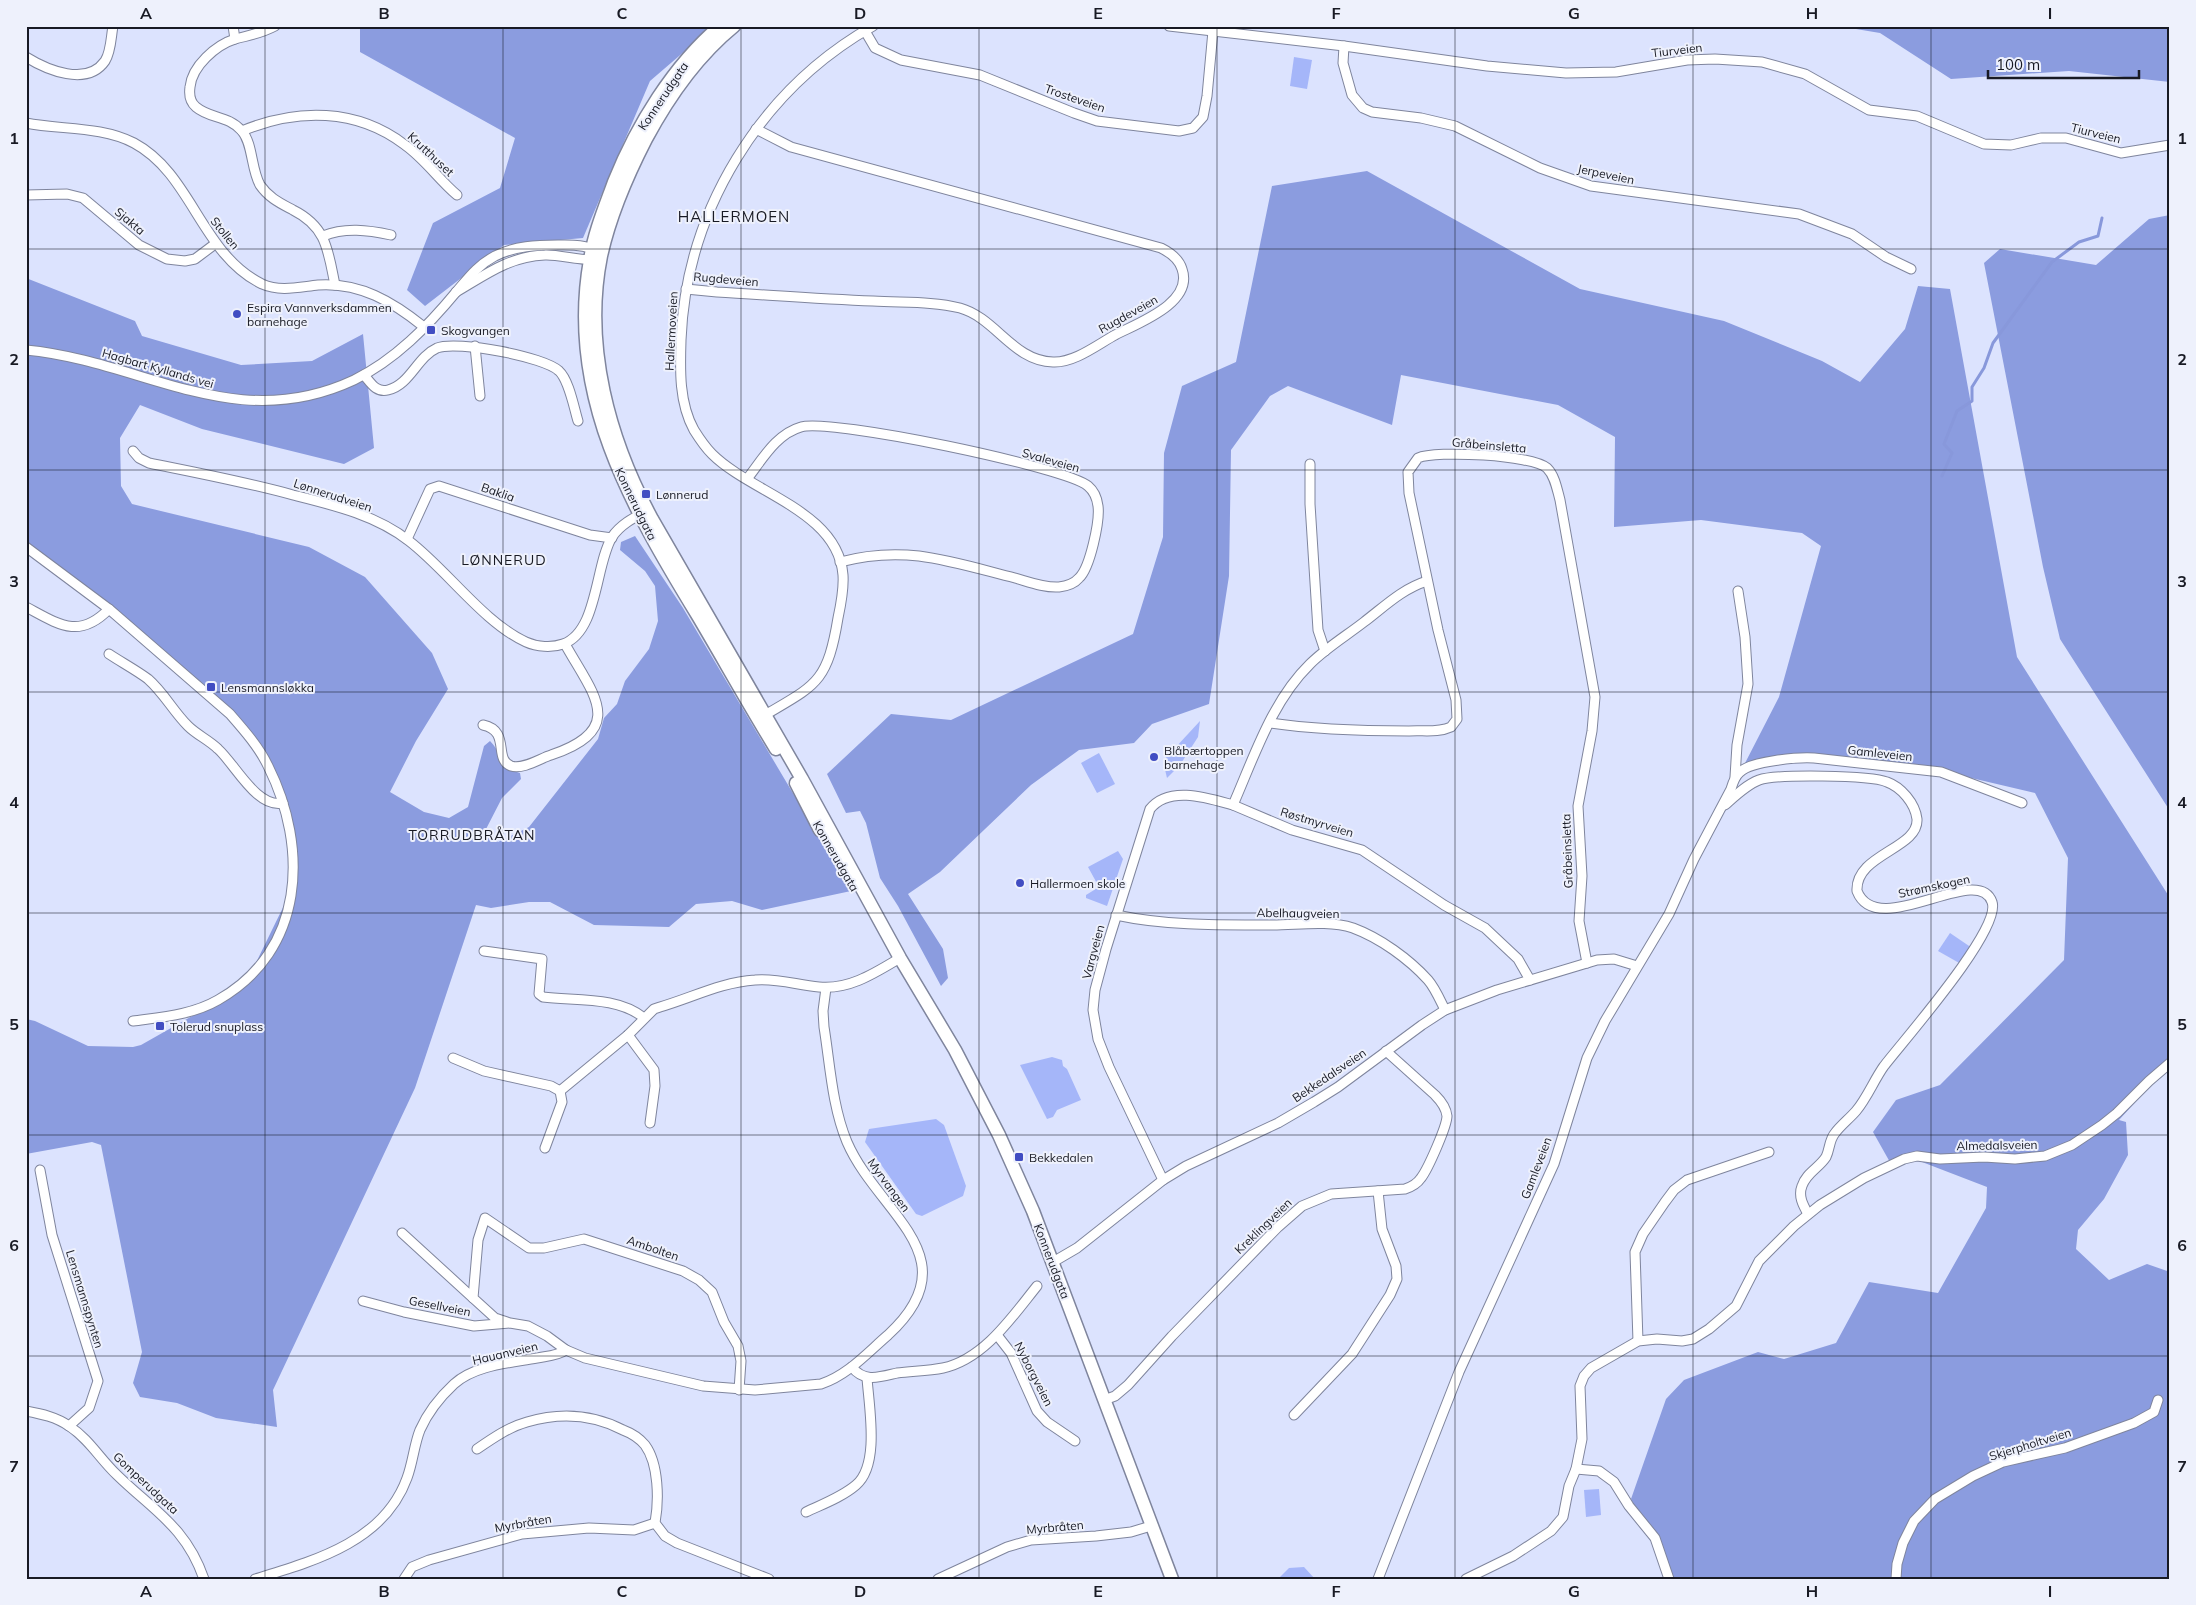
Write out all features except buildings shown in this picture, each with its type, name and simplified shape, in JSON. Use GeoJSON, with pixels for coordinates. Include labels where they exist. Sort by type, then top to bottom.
{"type":"FeatureCollection","features":[{"type":"Feature","properties":{"kind":"main road","name":"Konnerudgata"},"geometry":{"type":"LineString","coordinates":[[720,26],[702,43],[672,78],[640,129],[620,168],[594,255],[585,315],[590,374],[604,433],[625,487],[643,513],[955,1050],[999,1135],[1034,1211],[1172,1579]]}},
{"type":"Feature","properties":{"kind":"main road","name":"Konnerudgata"},"geometry":{"type":"LineString","coordinates":[[594,255],[622,189],[652,129],[691,68],[711,46],[734,26]]}},
{"type":"Feature","properties":{"kind":"street"},"geometry":{"type":"LineString","coordinates":[[26,57],[56,73],[89,72],[96,69],[106,59],[113,26]]}},
{"type":"Feature","properties":{"kind":"street"},"geometry":{"type":"LineString","coordinates":[[233,26],[235,39]]}},
{"type":"Feature","properties":{"kind":"street"},"geometry":{"type":"LineString","coordinates":[[274,26],[258,35],[235,39],[217,49],[198,68],[192,78],[189,93],[196,107],[230,121],[242,131],[247,141],[255,175],[265,192],[279,203],[306,217],[323,236],[335,285]]}},
{"type":"Feature","properties":{"kind":"street","name":"Tiurveien"},"geometry":{"type":"LineString","coordinates":[[1169,26],[1344,46],[1487,66],[1566,73],[1609,72],[1687,60],[1715,59],[1762,62],[1805,74],[1869,110],[1917,116],[1984,144],[2011,145],[2041,138],[2066,138],[2121,153],[2170,145]]}},
{"type":"Feature","properties":{"kind":"street","name":"Trosteveien"},"geometry":{"type":"LineString","coordinates":[[869,28],[875,48],[901,60],[980,75],[1074,114],[1097,121],[1179,131],[1193,128],[1202,117],[1207,96],[1213,31]]}},
{"type":"Feature","properties":{"kind":"street","name":"Hallermoveien"},"geometry":{"type":"LineString","coordinates":[[762,717],[809,688],[818,680],[828,664],[841,604],[843,575],[831,541],[820,528],[713,455],[700,439],[688,417],[682,390],[682,325],[686,288],[701,229],[732,165],[756,130],[796,83],[830,54],[869,28]]}},
{"type":"Feature","properties":{"kind":"street","name":"Jerpeveien"},"geometry":{"type":"LineString","coordinates":[[1344,46],[1343,63],[1352,95],[1364,108],[1372,112],[1421,118],[1455,126],[1540,168],[1591,186],[1806,216],[1852,234],[1886,257],[1910,269]]}},
{"type":"Feature","properties":{"kind":"street","name":"Krutthuset"},"geometry":{"type":"LineString","coordinates":[[242,131],[271,122],[305,116],[339,116],[370,123],[406,145],[458,195]]}},
{"type":"Feature","properties":{"kind":"street","name":"Stollen"},"geometry":{"type":"LineString","coordinates":[[26,123],[110,134],[133,143],[144,150],[166,170],[215,244],[243,272],[264,285],[282,289],[335,285],[361,289],[397,306],[424,327]]}},
{"type":"Feature","properties":{"kind":"street","name":"Rugdeveien"},"geometry":{"type":"LineString","coordinates":[[686,288],[717,292],[957,308],[977,315],[1025,354],[1043,361],[1053,362],[1080,355],[1157,312],[1176,299],[1180,291],[1184,276],[1180,263],[1169,252],[1161,248],[791,147],[756,130]]}},
{"type":"Feature","properties":{"kind":"street","name":"Sjakta"},"geometry":{"type":"LineString","coordinates":[[26,195],[67,194],[83,198],[139,245],[168,259],[185,261],[195,259],[215,244]]}},
{"type":"Feature","properties":{"kind":"street"},"geometry":{"type":"LineString","coordinates":[[323,236],[351,230],[391,234]]}},
{"type":"Feature","properties":{"kind":"street","name":"Hagbart Kyllands vei"},"geometry":{"type":"LineString","coordinates":[[26,350],[75,358],[201,394],[251,402],[288,400],[316,394],[364,375],[388,359],[424,327],[467,277],[483,263],[510,250],[545,245],[594,255]]}},
{"type":"Feature","properties":{"kind":"street"},"geometry":{"type":"LineString","coordinates":[[364,375],[374,387],[383,391],[389,390],[402,382],[425,356],[439,347],[475,346],[541,362],[558,370],[564,376],[578,421]]}},
{"type":"Feature","properties":{"kind":"street"},"geometry":{"type":"LineString","coordinates":[[475,346],[480,396]]}},
{"type":"Feature","properties":{"kind":"street","name":"Svaleveien"},"geometry":{"type":"LineString","coordinates":[[747,479],[770,449],[792,431],[811,425],[939,444],[1063,475],[1087,485],[1096,496],[1098,505],[1096,529],[1086,569],[1079,579],[1066,586],[1042,585],[917,556],[868,556],[840,562]]}},
{"type":"Feature","properties":{"kind":"street","name":"Lønnerudveien"},"geometry":{"type":"LineString","coordinates":[[133,451],[139,458],[149,463],[243,482],[340,508],[383,525],[406,539],[471,599],[515,635],[536,645],[555,646],[565,644]]}},
{"type":"Feature","properties":{"kind":"street","name":"Gråbeinsletta"},"geometry":{"type":"LineString","coordinates":[[1270,723],[1296,727],[1372,731],[1440,730],[1451,727],[1456,719],[1456,700],[1427,581],[1407,481],[1408,472],[1418,458],[1434,454],[1524,459],[1547,468],[1555,481],[1560,500],[1595,697],[1592,732],[1578,806],[1582,876],[1579,921],[1587,963]]}},
{"type":"Feature","properties":{"kind":"street"},"geometry":{"type":"LineString","coordinates":[[1310,464],[1310,504],[1318,630],[1325,651]]}},
{"type":"Feature","properties":{"kind":"street","name":"Baklia"},"geometry":{"type":"LineString","coordinates":[[406,539],[430,489],[439,486],[590,535],[612,538]]}},
{"type":"Feature","properties":{"kind":"street"},"geometry":{"type":"LineString","coordinates":[[483,725],[497,731],[505,760],[511,766],[528,764],[572,747],[591,732],[598,720],[598,703],[565,644],[582,628],[612,538],[625,524],[643,513]]}},
{"type":"Feature","properties":{"kind":"street"},"geometry":{"type":"LineString","coordinates":[[26,547],[109,609],[230,714],[244,729],[268,764],[283,803],[292,846],[294,879],[290,909],[272,951],[246,979],[219,1000],[181,1014],[133,1021]]}},
{"type":"Feature","properties":{"kind":"street"},"geometry":{"type":"LineString","coordinates":[[1233,804],[1278,705],[1297,678],[1325,651],[1404,591],[1427,581]]}},
{"type":"Feature","properties":{"kind":"street","name":"Gamleveien"},"geometry":{"type":"LineString","coordinates":[[1378,1579],[1459,1372],[1554,1164],[1587,1058],[1605,1020],[1669,914],[1694,859],[1723,806],[1735,777],[1736,745],[1748,684],[1745,637],[1738,591]]}},
{"type":"Feature","properties":{"kind":"street"},"geometry":{"type":"LineString","coordinates":[[26,607],[68,628],[85,626],[103,616],[109,609]]}},
{"type":"Feature","properties":{"kind":"street"},"geometry":{"type":"LineString","coordinates":[[109,654],[147,679],[158,689],[187,725],[203,739],[218,748],[248,785],[274,805],[283,803]]}},
{"type":"Feature","properties":{"kind":"street","name":"Gamleveien"},"geometry":{"type":"LineString","coordinates":[[1735,777],[1742,770],[1753,765],[1800,758],[1814,758],[1941,772],[2022,803]]}},
{"type":"Feature","properties":{"kind":"street","name":"Strømskogen"},"geometry":{"type":"LineString","coordinates":[[1723,806],[1751,784],[1775,777],[1867,779],[1886,782],[1905,794],[1916,813],[1916,824],[1905,840],[1882,855],[1861,873],[1857,886],[1863,900],[1873,906],[1888,908],[1971,889],[1984,891],[1992,901],[1992,917],[1977,946],[1869,1089],[1857,1110],[1833,1135],[1824,1159],[1802,1183],[1800,1194],[1808,1214]]}},
{"type":"Feature","properties":{"kind":"street","name":"Vargveien"},"geometry":{"type":"LineString","coordinates":[[1163,1180],[1109,1067],[1098,1039],[1094,1022],[1095,990],[1136,849],[1150,809],[1154,804],[1168,797],[1191,796],[1233,804]]}},
{"type":"Feature","properties":{"kind":"street","name":"Røstmyrveien"},"geometry":{"type":"LineString","coordinates":[[1233,804],[1292,830],[1362,850],[1444,905],[1485,928],[1518,959],[1530,980]]}},
{"type":"Feature","properties":{"kind":"street","name":"Abelhaugveien"},"geometry":{"type":"LineString","coordinates":[[1116,915],[1155,922],[1332,925],[1352,928],[1388,947],[1416,969],[1429,981],[1445,1010]]}},
{"type":"Feature","properties":{"kind":"street"},"geometry":{"type":"LineString","coordinates":[[484,951],[542,959],[539,994],[543,997],[607,1004],[636,1011],[644,1018]]}},
{"type":"Feature","properties":{"kind":"street"},"geometry":{"type":"LineString","coordinates":[[560,1091],[628,1034],[644,1018],[660,1007],[742,981],[771,980],[826,988],[856,982],[900,958]]}},
{"type":"Feature","properties":{"kind":"street","name":"Bekkedalsveien"},"geometry":{"type":"LineString","coordinates":[[1052,1262],[1077,1248],[1163,1180],[1186,1166],[1278,1123],[1314,1102],[1338,1087],[1445,1010],[1490,992],[1587,963],[1614,959],[1637,966]]}},
{"type":"Feature","properties":{"kind":"street","name":"Myrvangen"},"geometry":{"type":"LineString","coordinates":[[826,988],[823,1011],[824,1026],[842,1128],[862,1172],[909,1233],[918,1248],[924,1267],[922,1285],[916,1303],[891,1332],[852,1367]]}},
{"type":"Feature","properties":{"kind":"street"},"geometry":{"type":"LineString","coordinates":[[628,1034],[654,1070],[655,1086],[650,1123]]}},
{"type":"Feature","properties":{"kind":"street","name":"Kreklingveien"},"geometry":{"type":"LineString","coordinates":[[1104,1400],[1122,1391],[1172,1336],[1298,1209],[1310,1201],[1331,1194],[1405,1189],[1421,1179],[1447,1116],[1442,1102],[1386,1051]]}},
{"type":"Feature","properties":{"kind":"street"},"geometry":{"type":"LineString","coordinates":[[453,1058],[484,1070],[551,1086],[560,1091]]}},
{"type":"Feature","properties":{"kind":"street","name":"Almedalsveien"},"geometry":{"type":"LineString","coordinates":[[1466,1579],[1513,1556],[1559,1524],[1563,1517],[1569,1486],[1576,1469],[1582,1439],[1579,1394],[1584,1376],[1590,1368],[1638,1341],[1657,1339],[1682,1341],[1693,1339],[1709,1329],[1740,1302],[1749,1278],[1759,1261],[1808,1214],[1864,1178],[1911,1157],[2030,1159],[2057,1151],[2088,1135],[2118,1114],[2149,1081],[2170,1064]]}},
{"type":"Feature","properties":{"kind":"street"},"geometry":{"type":"LineString","coordinates":[[546,1148],[562,1102],[560,1091]]}},
{"type":"Feature","properties":{"kind":"street"},"geometry":{"type":"LineString","coordinates":[[1638,1341],[1635,1252],[1643,1234],[1664,1202],[1674,1190],[1687,1180],[1769,1152]]}},
{"type":"Feature","properties":{"kind":"street","name":"Lensmannspynten"},"geometry":{"type":"LineString","coordinates":[[40,1170],[52,1235],[98,1380],[89,1408],[69,1426]]}},
{"type":"Feature","properties":{"kind":"street"},"geometry":{"type":"LineString","coordinates":[[1294,1414],[1352,1354],[1390,1295],[1397,1279],[1396,1266],[1382,1229],[1378,1191]]}},
{"type":"Feature","properties":{"kind":"street","name":"Ambolten"},"geometry":{"type":"LineString","coordinates":[[473,1298],[478,1240],[485,1218],[529,1248],[544,1248],[584,1239],[683,1271],[699,1280],[712,1292],[724,1322],[738,1346],[741,1361],[739,1390]]}},
{"type":"Feature","properties":{"kind":"street"},"geometry":{"type":"LineString","coordinates":[[402,1233],[495,1318],[510,1323]]}},
{"type":"Feature","properties":{"kind":"street"},"geometry":{"type":"LineString","coordinates":[[566,1350],[585,1358],[631,1371],[703,1386],[739,1390],[778,1389],[821,1384],[852,1367],[856,1373],[867,1378],[952,1366],[982,1348],[996,1335],[1037,1286]]}},
{"type":"Feature","properties":{"kind":"street","name":"Gesellveien"},"geometry":{"type":"LineString","coordinates":[[363,1301],[404,1312],[474,1326],[510,1323],[528,1326],[547,1336],[566,1350]]}},
{"type":"Feature","properties":{"kind":"street","name":"Nyborgveien"},"geometry":{"type":"LineString","coordinates":[[996,1335],[1011,1353],[1037,1411],[1047,1422],[1075,1441]]}},
{"type":"Feature","properties":{"kind":"street","name":"Hauanveien"},"geometry":{"type":"LineString","coordinates":[[255,1579],[332,1552],[356,1540],[370,1530],[389,1510],[402,1491],[411,1466],[420,1430],[434,1406],[462,1378],[491,1367],[555,1355],[566,1350]]}},
{"type":"Feature","properties":{"kind":"street"},"geometry":{"type":"LineString","coordinates":[[806,1512],[842,1495],[858,1484],[868,1468],[871,1441],[867,1378]]}},
{"type":"Feature","properties":{"kind":"street","name":"Skjerpholtveien"},"geometry":{"type":"LineString","coordinates":[[1896,1579],[1900,1550],[1910,1528],[1920,1513],[1934,1499],[1973,1476],[2003,1462],[2064,1448],[2146,1418],[2154,1412],[2158,1400]]}},
{"type":"Feature","properties":{"kind":"street","name":"Gomperudgata"},"geometry":{"type":"LineString","coordinates":[[26,1411],[58,1419],[88,1442],[116,1475],[179,1532],[196,1556],[204,1579]]}},
{"type":"Feature","properties":{"kind":"street"},"geometry":{"type":"LineString","coordinates":[[477,1449],[513,1427],[554,1416],[578,1415],[605,1421],[638,1439],[649,1453],[658,1493],[655,1523],[664,1536],[677,1543],[769,1579]]}},
{"type":"Feature","properties":{"kind":"street"},"geometry":{"type":"LineString","coordinates":[[1576,1469],[1600,1471],[1610,1478],[1629,1506],[1655,1538],[1669,1579]]}},
{"type":"Feature","properties":{"kind":"street","name":"Myrbråten"},"geometry":{"type":"LineString","coordinates":[[404,1579],[412,1567],[429,1560],[522,1534],[589,1528],[634,1530],[655,1523]]}},
{"type":"Feature","properties":{"kind":"street","name":"Myrbråten"},"geometry":{"type":"LineString","coordinates":[[938,1579],[1016,1543],[1031,1540],[1123,1533],[1151,1526]]}},
{"type":"Feature","properties":{"kind":"shaded area"},"geometry":{"type":"Polygon","coordinates":[[[360,26],[714,26],[650,81],[583,238],[504,245],[425,306],[407,290],[433,223],[500,188],[515,138],[360,52],[360,26]]]}},
{"type":"Feature","properties":{"kind":"shaded area"},"geometry":{"type":"Polygon","coordinates":[[[1838,26],[2170,26],[2170,82],[2069,71],[1951,79],[1880,33],[1838,26]]]}},
{"type":"Feature","properties":{"kind":"shaded area"},"geometry":{"type":"Polygon","coordinates":[[[1294,57],[1312,60],[1307,89],[1290,86],[1294,57]]]}},
{"type":"Feature","properties":{"kind":"shaded area"},"geometry":{"type":"Polygon","coordinates":[[[1367,171],[1580,289],[1724,321],[1822,361],[1860,382],[1905,329],[1918,286],[1950,289],[2017,657],[2170,898],[2170,1064],[2119,1120],[2126,1122],[2128,1155],[2104,1199],[2078,1230],[2076,1249],[2109,1280],[2147,1264],[2170,1272],[2170,1579],[1670,1579],[1631,1499],[1666,1399],[1684,1380],[1758,1352],[1784,1359],[1836,1343],[1869,1282],[1938,1293],[1986,1208],[1987,1187],[1909,1157],[1891,1164],[1873,1132],[1896,1100],[1940,1085],[2064,960],[2068,858],[2035,793],[1933,769],[1818,755],[1742,769],[1779,697],[1821,546],[1802,533],[1701,520],[1614,527],[1615,437],[1558,405],[1401,375],[1392,425],[1288,386],[1270,396],[1231,450],[1229,576],[1209,704],[1152,724],[1134,743],[1079,750],[1031,785],[940,872],[908,894],[943,949],[948,978],[941,986],[898,906],[880,878],[866,823],[860,811],[846,813],[827,774],[891,714],[951,720],[1133,634],[1163,537],[1164,453],[1182,386],[1236,362],[1272,186],[1367,171]]]}},
{"type":"Feature","properties":{"kind":"shaded area"},"geometry":{"type":"Polygon","coordinates":[[[2170,215],[2170,811],[2060,639],[2043,567],[1984,263],[2000,249],[2096,265],[2149,219],[2170,215]]]}},
{"type":"Feature","properties":{"kind":"shaded area"},"geometry":{"type":"Polygon","coordinates":[[[26,278],[135,321],[142,336],[241,365],[312,361],[363,334],[374,448],[344,464],[202,429],[140,405],[120,438],[121,486],[132,504],[309,547],[365,577],[432,653],[448,689],[416,741],[390,792],[424,812],[449,818],[468,807],[484,746],[490,741],[505,764],[520,773],[521,779],[502,798],[485,831],[498,842],[529,827],[598,739],[604,718],[617,704],[625,681],[649,649],[658,621],[655,586],[645,571],[620,550],[621,542],[635,536],[683,608],[851,891],[762,910],[732,901],[696,904],[669,927],[594,925],[550,902],[529,902],[491,908],[476,905],[415,1088],[273,1390],[277,1427],[216,1418],[177,1403],[140,1397],[133,1383],[142,1352],[101,1145],[92,1142],[26,1154],[26,1019],[35,1021],[88,1046],[133,1047],[141,1045],[224,998],[250,975],[293,887],[293,845],[277,788],[259,751],[234,718],[26,547],[26,278]]]}},
{"type":"Feature","properties":{"kind":"shaded area"},"geometry":{"type":"Polygon","coordinates":[[[1200,721],[1198,737],[1180,765],[1167,778],[1163,761],[1200,721]]]}},
{"type":"Feature","properties":{"kind":"shaded area"},"geometry":{"type":"Polygon","coordinates":[[[1099,753],[1115,784],[1097,793],[1081,763],[1099,753]]]}},
{"type":"Feature","properties":{"kind":"shaded area"},"geometry":{"type":"Polygon","coordinates":[[[1118,851],[1123,859],[1107,906],[1086,898],[1086,895],[1099,887],[1088,867],[1118,851]]]}},
{"type":"Feature","properties":{"kind":"shaded area"},"geometry":{"type":"Polygon","coordinates":[[[1950,933],[1972,948],[1961,964],[1938,951],[1950,933]]]}},
{"type":"Feature","properties":{"kind":"shaded area"},"geometry":{"type":"Polygon","coordinates":[[[1052,1057],[1062,1060],[1063,1066],[1067,1069],[1081,1100],[1057,1110],[1053,1117],[1047,1119],[1020,1065],[1052,1057]]]}},
{"type":"Feature","properties":{"kind":"shaded area"},"geometry":{"type":"Polygon","coordinates":[[[936,1119],[944,1125],[966,1186],[963,1196],[922,1216],[916,1214],[865,1142],[869,1129],[936,1119]]]}},
{"type":"Feature","properties":{"kind":"shaded area"},"geometry":{"type":"Polygon","coordinates":[[[1599,1489],[1601,1515],[1586,1517],[1584,1490],[1599,1489]]]}},
{"type":"Feature","properties":{"kind":"shaded area"},"geometry":{"type":"Polygon","coordinates":[[[1304,1567],[1315,1579],[1278,1579],[1289,1568],[1304,1567]]]}},
{"type":"Feature","properties":{"kind":"waterway"},"geometry":{"type":"LineString","coordinates":[[1942,476],[1952,453],[1944,444],[1957,411],[1972,401],[1972,387],[1984,368],[1993,343],[2052,262],[2079,242],[2098,236],[2102,218]]}},
{"type":"Feature","properties":{"kind":"place","name":"Espira Vannverksdammen barnehage"},"geometry":{"type":"Point","coordinates":[237,314]}},
{"type":"Feature","properties":{"kind":"place","name":"Skogvangen"},"geometry":{"type":"Point","coordinates":[431,330]}},
{"type":"Feature","properties":{"kind":"place","name":"Lønnerud"},"geometry":{"type":"Point","coordinates":[646,494]}},
{"type":"Feature","properties":{"kind":"place","name":"Lensmannsløkka"},"geometry":{"type":"Point","coordinates":[211,687]}},
{"type":"Feature","properties":{"kind":"place","name":"Blåbærtoppen barnehage"},"geometry":{"type":"Point","coordinates":[1154,757]}},
{"type":"Feature","properties":{"kind":"place","name":"Hallermoen skole"},"geometry":{"type":"Point","coordinates":[1020,883]}},
{"type":"Feature","properties":{"kind":"place","name":"Tolerud snuplass"},"geometry":{"type":"Point","coordinates":[160,1026]}},
{"type":"Feature","properties":{"kind":"place","name":"Bekkedalen"},"geometry":{"type":"Point","coordinates":[1019,1157]}},
{"type":"Feature","properties":{"kind":"district","name":"HALLERMOEN"},"geometry":{"type":"Point","coordinates":[734,216]}},
{"type":"Feature","properties":{"kind":"district","name":"LØNNERUD"},"geometry":{"type":"Point","coordinates":[504,560]}},
{"type":"Feature","properties":{"kind":"district","name":"TORRUDBRÅTAN"},"geometry":{"type":"Point","coordinates":[472,835]}}]}
